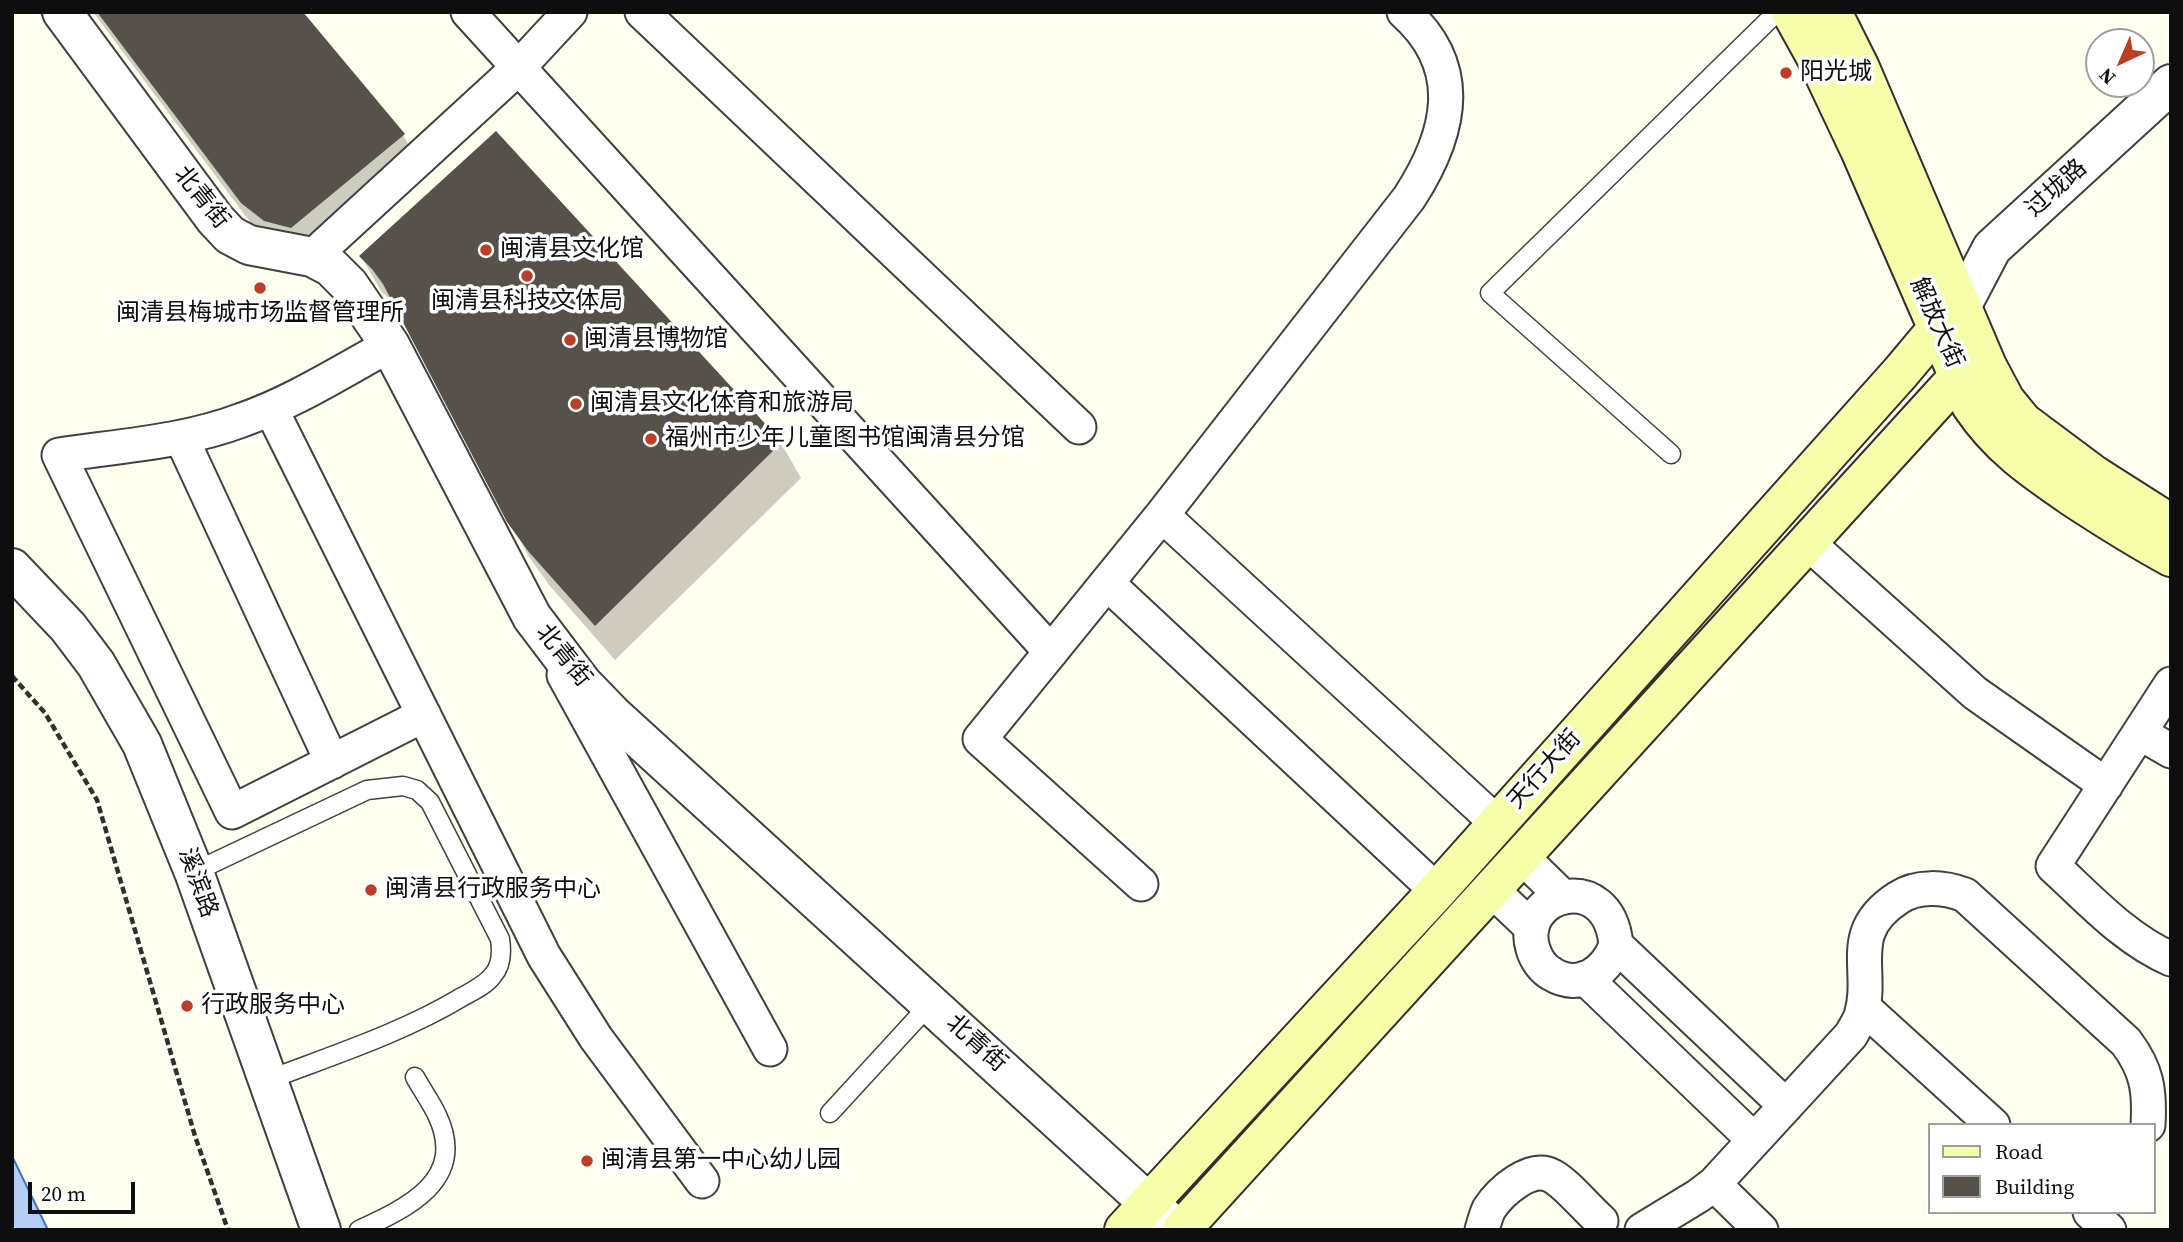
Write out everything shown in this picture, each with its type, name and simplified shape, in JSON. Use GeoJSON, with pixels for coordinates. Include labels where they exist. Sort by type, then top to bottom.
{"type":"FeatureCollection","features":[{"type":"Feature","properties":{"kind":"main road","name":"解放大街"},"geometry":{"type":"LineString","coordinates":[[1791,12],[1949,318],[1970,364],[2023,422],[2095,475],[2171,524]]}},
{"type":"Feature","properties":{"kind":"main road","name":"解放大街"},"geometry":{"type":"LineString","coordinates":[[1832,12],[1860,68],[1949,318]]}},
{"type":"Feature","properties":{"kind":"main road","name":"天行大街"},"geometry":{"type":"LineString","coordinates":[[1136,1216],[1437,891],[1949,318]]}},
{"type":"Feature","properties":{"kind":"main road","name":"解放大街"},"geometry":{"type":"LineString","coordinates":[[1970,364],[1971,405],[1986,428],[2006,449],[2102,516],[2171,557]]}},
{"type":"Feature","properties":{"kind":"main road"},"geometry":{"type":"LineString","coordinates":[[1180,1230],[1970,364]]}},
{"type":"Feature","properties":{"kind":"street","name":"北青街"},"geometry":{"type":"LineString","coordinates":[[62,12],[215,219],[230,235],[249,245],[312,257],[331,267],[349,285],[390,345],[532,617],[582,683],[613,715],[931,1003],[1136,1216],[1180,1230]]}},
{"type":"Feature","properties":{"kind":"street"},"geometry":{"type":"LineString","coordinates":[[468,12],[1051,652]]}},
{"type":"Feature","properties":{"kind":"street"},"geometry":{"type":"LineString","coordinates":[[312,257],[518,68],[570,12]]}},
{"type":"Feature","properties":{"kind":"street"},"geometry":{"type":"LineString","coordinates":[[642,12],[1079,427]]}},
{"type":"Feature","properties":{"kind":"street"},"geometry":{"type":"LineString","coordinates":[[1141,884],[980,738],[1107,583],[1409,198],[1435,153],[1443,127],[1445,82],[1430,40],[1404,12]]}},
{"type":"Feature","properties":{"kind":"street","name":"过垅路"},"geometry":{"type":"LineString","coordinates":[[1949,318],[1992,248],[2171,85]]}},
{"type":"Feature","properties":{"kind":"street"},"geometry":{"type":"LineString","coordinates":[[390,345],[271,409],[240,421],[181,437],[59,455],[232,812],[424,715]]}},
{"type":"Feature","properties":{"kind":"street"},"geometry":{"type":"LineString","coordinates":[[271,409],[559,982],[596,1038],[702,1181]]}},
{"type":"Feature","properties":{"kind":"street"},"geometry":{"type":"LineString","coordinates":[[181,437],[332,762]]}},
{"type":"Feature","properties":{"kind":"street"},"geometry":{"type":"LineString","coordinates":[[1161,515],[1497,824]]}},
{"type":"Feature","properties":{"kind":"street"},"geometry":{"type":"LineString","coordinates":[[1807,542],[1975,694],[2106,785]]}},
{"type":"Feature","properties":{"kind":"street","name":"溪滨路"},"geometry":{"type":"LineString","coordinates":[[12,568],[68,627],[96,664],[142,744],[194,872],[321,1230]]}},
{"type":"Feature","properties":{"kind":"street"},"geometry":{"type":"LineString","coordinates":[[1107,583],[1437,891]]}},
{"type":"Feature","properties":{"kind":"street"},"geometry":{"type":"LineString","coordinates":[[532,617],[770,1049]]}},
{"type":"Feature","properties":{"kind":"street"},"geometry":{"type":"LineString","coordinates":[[2171,684],[2053,866],[2117,924],[2151,950],[2171,959]]}},
{"type":"Feature","properties":{"kind":"street"},"geometry":{"type":"LineString","coordinates":[[2140,733],[2171,751]]}},
{"type":"Feature","properties":{"kind":"street"},"geometry":{"type":"LineString","coordinates":[[1522,857],[1563,897]]}},
{"type":"Feature","properties":{"kind":"street"},"geometry":{"type":"LineString","coordinates":[[1642,1230],[1714,1184],[1851,1035],[1861,1017],[1863,1007],[1863,954],[1873,920],[1889,903],[1908,891],[1950,889],[1965,895],[2126,1042],[2140,1060],[2146,1080],[2150,1104],[2148,1123]]}},
{"type":"Feature","properties":{"kind":"street"},"geometry":{"type":"LineString","coordinates":[[1492,890],[1532,928]]}},
{"type":"Feature","properties":{"kind":"street"},"geometry":{"type":"LineString","coordinates":[[1563,897],[1586,897],[1599,904],[1612,922],[1616,945],[1612,956],[1603,968],[1585,978],[1566,979],[1553,975],[1542,966],[1531,942],[1536,916],[1545,905],[1563,897]]}},
{"type":"Feature","properties":{"kind":"street"},"geometry":{"type":"LineString","coordinates":[[1616,945],[1786,1106]]}},
{"type":"Feature","properties":{"kind":"street"},"geometry":{"type":"LineString","coordinates":[[1585,978],[1755,1140]]}},
{"type":"Feature","properties":{"kind":"street"},"geometry":{"type":"LineString","coordinates":[[1863,1007],[1991,1123]]}},
{"type":"Feature","properties":{"kind":"street"},"geometry":{"type":"LineString","coordinates":[[1482,1230],[1489,1209],[1503,1194],[1525,1176],[1538,1172],[1553,1176],[1595,1225],[1621,1221],[1633,1230]]}},
{"type":"Feature","properties":{"kind":"street"},"geometry":{"type":"LineString","coordinates":[[1714,1184],[1761,1230]]}},
{"type":"Feature","properties":{"kind":"street"},"geometry":{"type":"LineString","coordinates":[[2092,1214],[2110,1230],[2117,1214]]}},
{"type":"Feature","properties":{"kind":"lane"},"geometry":{"type":"LineString","coordinates":[[1671,454],[1490,293],[1777,12]]}},
{"type":"Feature","properties":{"kind":"lane"},"geometry":{"type":"LineString","coordinates":[[194,872],[368,790],[403,786],[417,790],[430,802],[500,939],[502,952],[499,965],[494,975],[482,985],[406,1026],[268,1080]]}},
{"type":"Feature","properties":{"kind":"lane"},"geometry":{"type":"LineString","coordinates":[[830,1113],[931,1003]]}},
{"type":"Feature","properties":{"kind":"lane"},"geometry":{"type":"LineString","coordinates":[[359,1230],[410,1205],[424,1195],[443,1162],[444,1142],[438,1117],[415,1077]]}},
{"type":"Feature","properties":{"kind":"path"},"geometry":{"type":"LineString","coordinates":[[12,676],[45,713],[97,800],[195,1136],[228,1230]]}},
{"type":"Feature","properties":{"kind":"water"},"geometry":{"type":"Polygon","coordinates":[[[12,1156],[48,1230],[12,1230],[12,1156]]]}},
{"type":"Feature","properties":{"kind":"building"},"geometry":{"type":"Polygon","coordinates":[[[97,12],[303,12],[405,134],[291,228],[264,221],[241,203],[97,12]]]}},
{"type":"Feature","properties":{"kind":"building"},"geometry":{"type":"Polygon","coordinates":[[[496,131],[782,442],[595,626],[528,551],[507,522],[383,284],[359,256],[496,131]]]}},
{"type":"Feature","properties":{"kind":"place","name":"阳光城"},"geometry":{"type":"Point","coordinates":[1786,73]}},
{"type":"Feature","properties":{"kind":"place","name":"闽清县文化馆"},"geometry":{"type":"Point","coordinates":[486,250]}},
{"type":"Feature","properties":{"kind":"place","name":"闽清县科技文体局"},"geometry":{"type":"Point","coordinates":[527,276]}},
{"type":"Feature","properties":{"kind":"place","name":"闽清县梅城市场监督管理所"},"geometry":{"type":"Point","coordinates":[260,288]}},
{"type":"Feature","properties":{"kind":"place","name":"闽清县博物馆"},"geometry":{"type":"Point","coordinates":[570,340]}},
{"type":"Feature","properties":{"kind":"place","name":"闽清县文化体育和旅游局"},"geometry":{"type":"Point","coordinates":[576,404]}},
{"type":"Feature","properties":{"kind":"place","name":"福州市少年儿童图书馆闽清县分馆"},"geometry":{"type":"Point","coordinates":[651,439]}},
{"type":"Feature","properties":{"kind":"place","name":"闽清县行政服务中心"},"geometry":{"type":"Point","coordinates":[371,890]}},
{"type":"Feature","properties":{"kind":"place","name":"行政服务中心"},"geometry":{"type":"Point","coordinates":[187,1006]}},
{"type":"Feature","properties":{"kind":"place","name":"闽清县第一中心幼儿园"},"geometry":{"type":"Point","coordinates":[587,1161]}}]}
